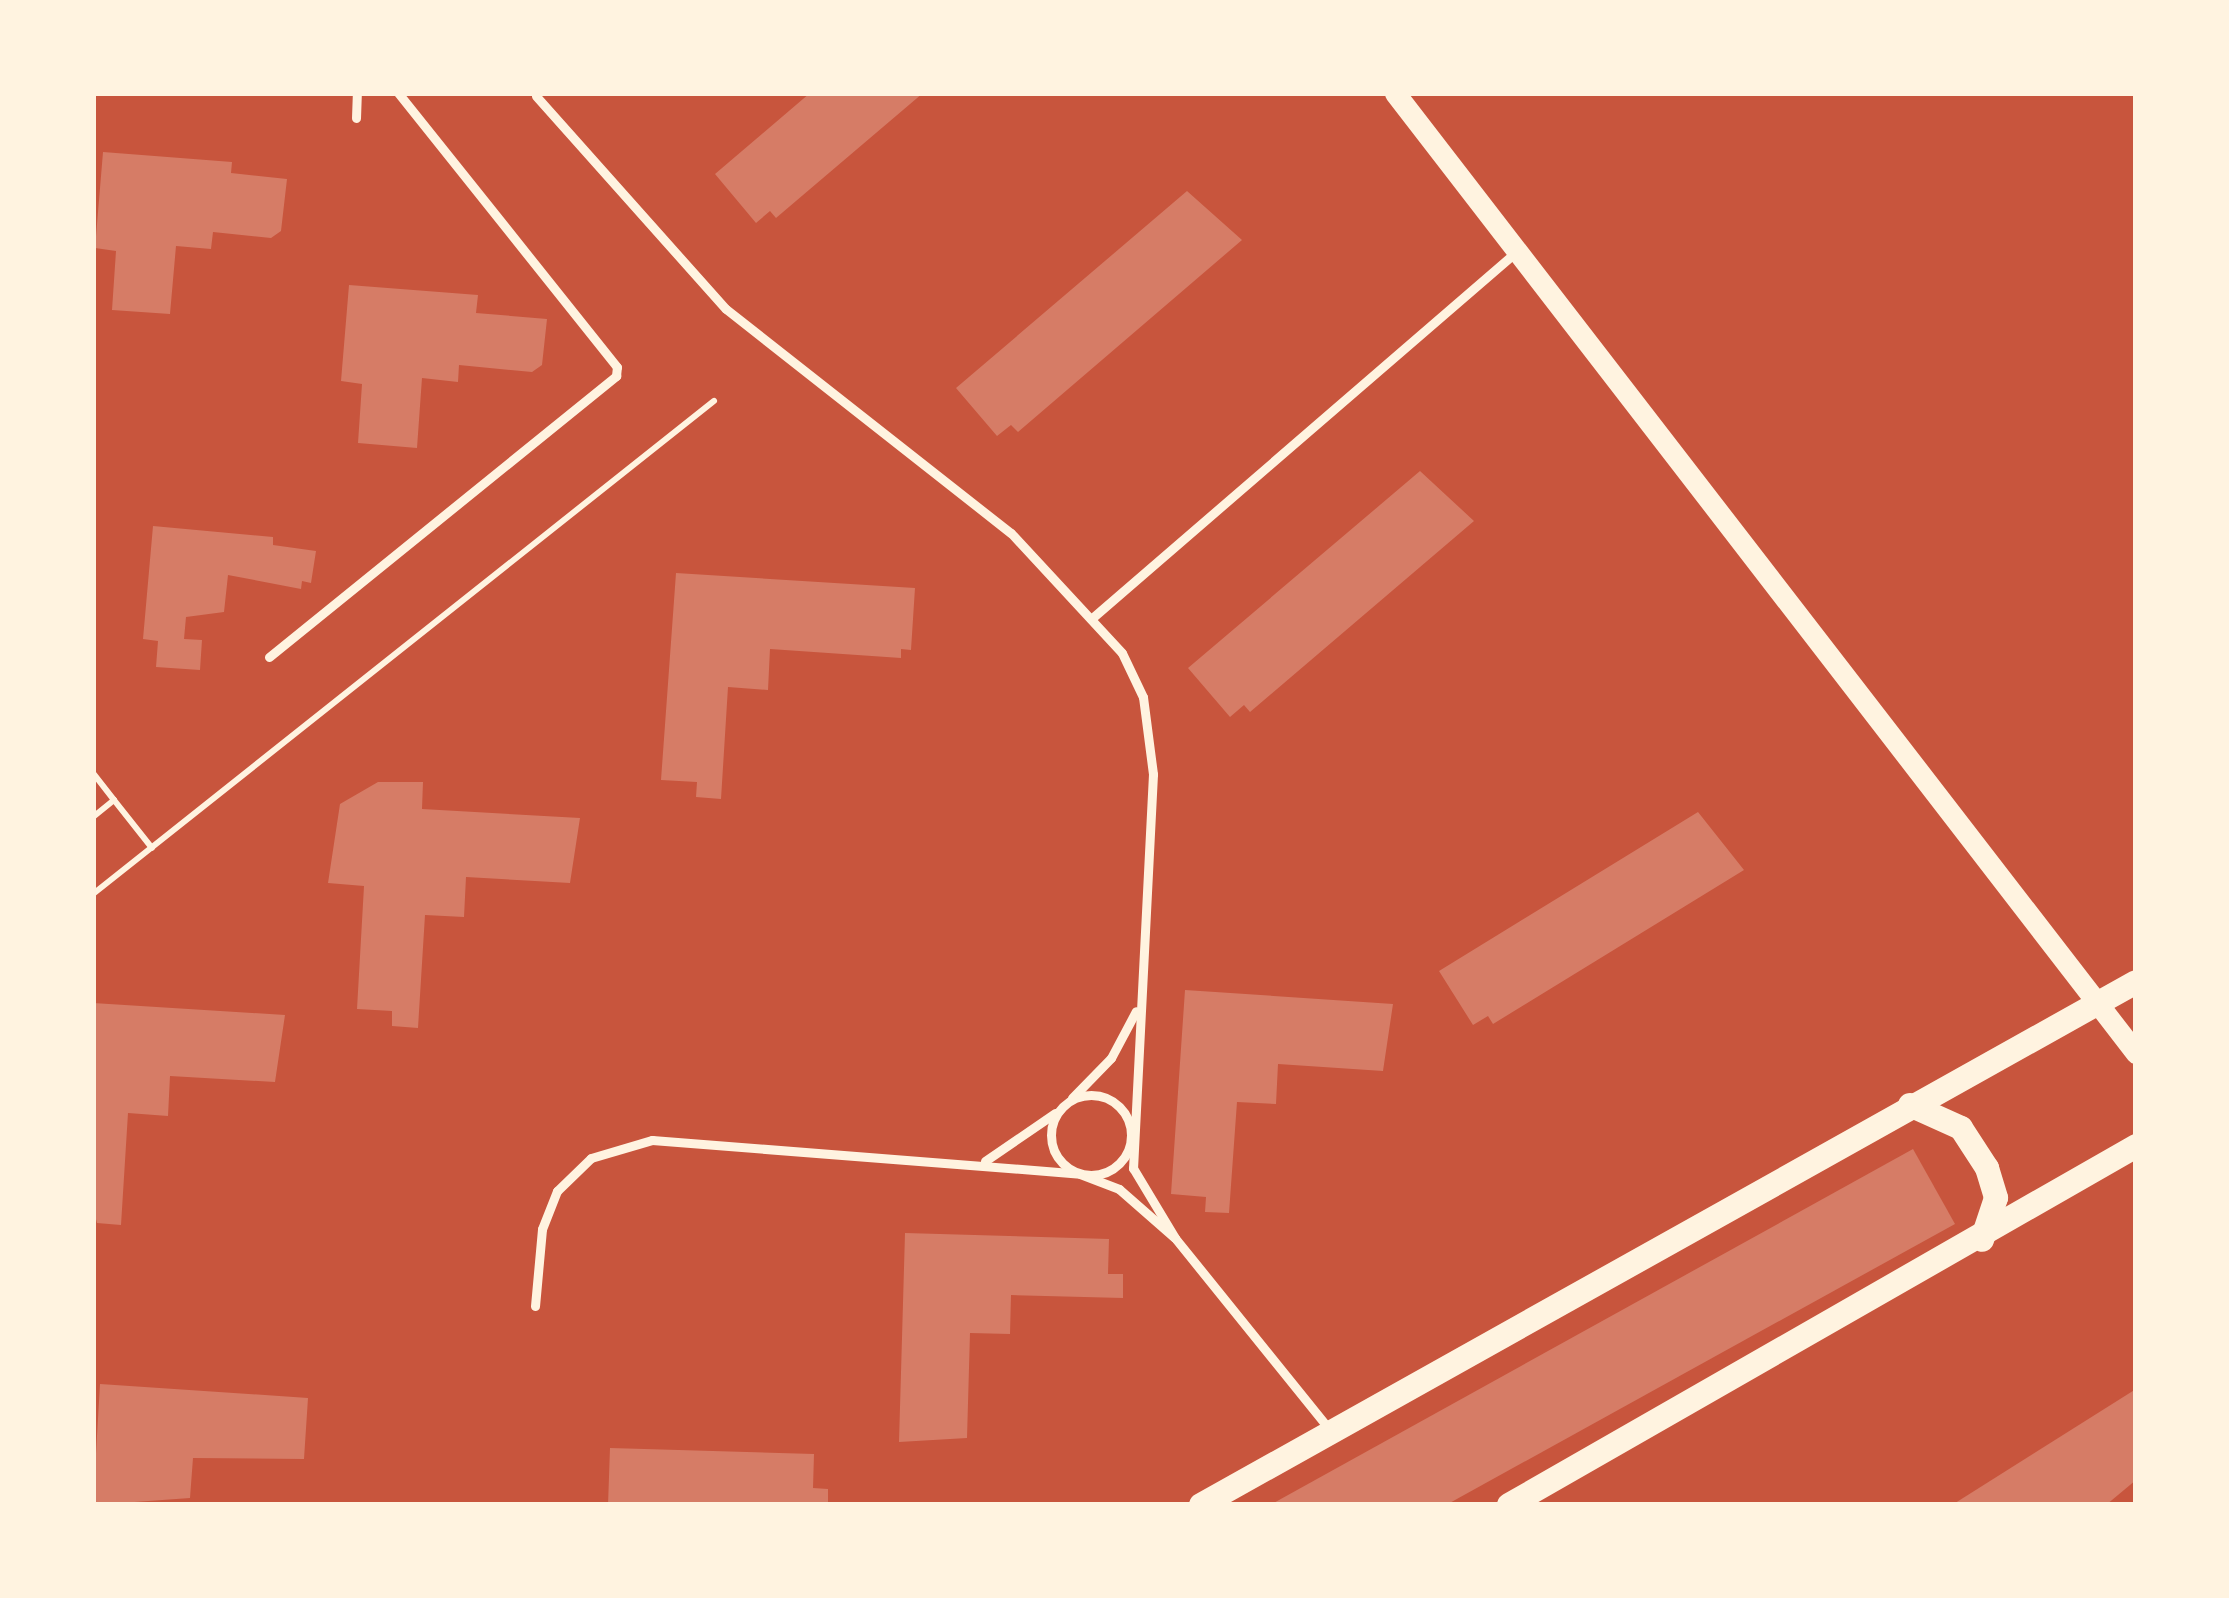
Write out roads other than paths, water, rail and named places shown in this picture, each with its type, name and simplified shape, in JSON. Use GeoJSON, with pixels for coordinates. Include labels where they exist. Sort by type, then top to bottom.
{"type":"FeatureCollection","features":[{"type":"Feature","properties":{"kind":"main road"},"geometry":{"type":"LineString","coordinates":[[1202,1505],[2093,1000],[2136,982]]}},
{"type":"Feature","properties":{"kind":"main road"},"geometry":{"type":"LineString","coordinates":[[1910,1105],[1961,1128],[1987,1168],[1996,1198],[1982,1240]]}},
{"type":"Feature","properties":{"kind":"main road"},"geometry":{"type":"LineString","coordinates":[[1509,1505],[1982,1240],[2136,1146]]}},
{"type":"Feature","properties":{"kind":"street"},"geometry":{"type":"LineString","coordinates":[[1395,93],[2136,1053]]}},
{"type":"Feature","properties":{"kind":"lane"},"geometry":{"type":"LineString","coordinates":[[356,118],[357,93]]}},
{"type":"Feature","properties":{"kind":"lane"},"geometry":{"type":"LineString","coordinates":[[269,657],[616,376],[617,367],[398,93]]}},
{"type":"Feature","properties":{"kind":"lane"},"geometry":{"type":"LineString","coordinates":[[536,96],[727,309],[1011,533],[1091,619],[1135,675],[1151,745],[1130,1129],[1133,1168],[1175,1238],[1331,1430]]}},
{"type":"Feature","properties":{"kind":"lane"},"geometry":{"type":"LineString","coordinates":[[1091,619],[1517,251]]}},
{"type":"Feature","properties":{"kind":"lane"},"geometry":{"type":"LineString","coordinates":[[1080,1174],[1052,1147],[1060,1109],[1101,1071],[1136,1011]]}},
{"type":"Feature","properties":{"kind":"lane"},"geometry":{"type":"LineString","coordinates":[[985,1161],[1082,1096],[1108,1099],[1130,1129]]}},
{"type":"Feature","properties":{"kind":"lane"},"geometry":{"type":"LineString","coordinates":[[1080,1174],[1118,1165],[1130,1129]]}},
{"type":"Feature","properties":{"kind":"lane"},"geometry":{"type":"LineString","coordinates":[[535,1306],[550,1203],[566,1180],[607,1151],[682,1140],[985,1161],[1080,1174],[1119,1190],[1175,1238]]}}]}
